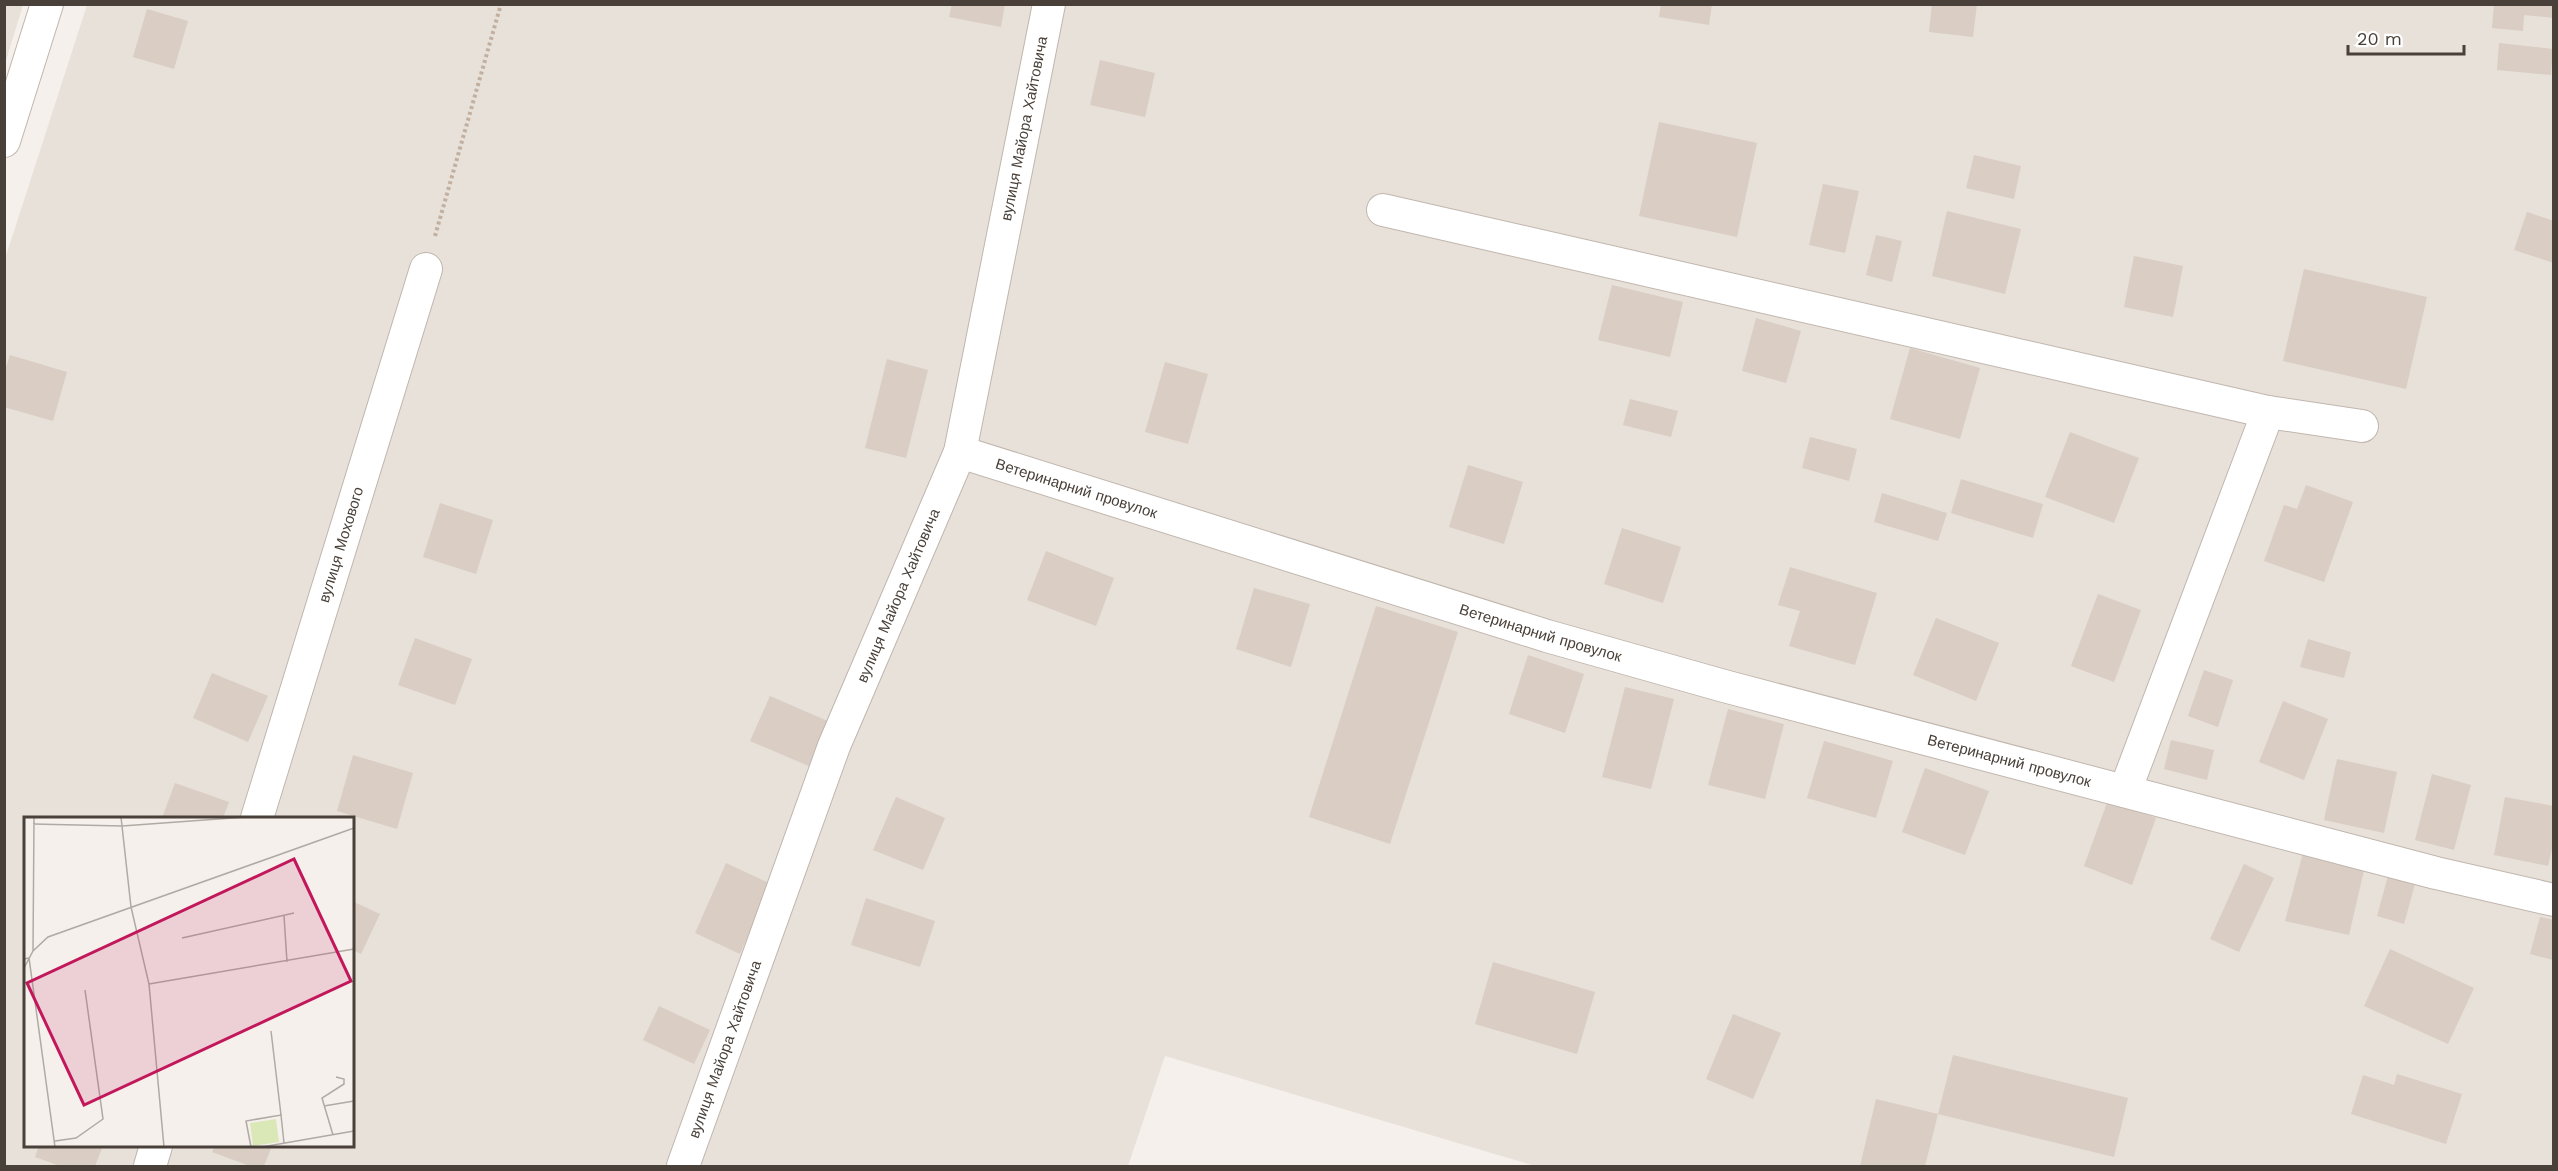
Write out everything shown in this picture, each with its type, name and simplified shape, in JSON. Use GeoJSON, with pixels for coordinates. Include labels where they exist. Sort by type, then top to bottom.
{"type":"FeatureCollection","features":[{"type":"Feature","properties":{"kind":"street"},"geometry":{"type":"LineString","coordinates":[[4,141],[47,4]]}},
{"type":"Feature","properties":{"kind":"street","name":"вулиця Майора Хайтовича"},"geometry":{"type":"LineString","coordinates":[[683,1167],[834,746],[960,452],[1049,4]]}},
{"type":"Feature","properties":{"kind":"street"},"geometry":{"type":"LineString","coordinates":[[1383,210],[2268,412],[2362,426]]}},
{"type":"Feature","properties":{"kind":"street","name":"вулиця Мохового"},"geometry":{"type":"LineString","coordinates":[[258,817],[426,269]]}},
{"type":"Feature","properties":{"kind":"street"},"geometry":{"type":"LineString","coordinates":[[2125,791],[2268,412]]}},
{"type":"Feature","properties":{"kind":"street","name":"Ветеринарний провулок"},"geometry":{"type":"LineString","coordinates":[[960,452],[1547,636],[1724,686],[2436,873],[2553,900]]}},
{"type":"Feature","properties":{"kind":"street"},"geometry":{"type":"LineString","coordinates":[[150,1167],[156,1147]]}},
{"type":"Feature","properties":{"kind":"path"},"geometry":{"type":"LineString","coordinates":[[426,269],[501,4]]}},
{"type":"Feature","properties":{"kind":"shaded area"},"geometry":{"type":"Polygon","coordinates":[[[4,5],[23,5],[5,64],[4,5]]]}},
{"type":"Feature","properties":{"kind":"shaded area"},"geometry":{"type":"Polygon","coordinates":[[[87,5],[2553,5],[2553,1166],[1535,1166],[1165,1056],[1128,1166],[5,1166],[5,259],[87,5]]]}},
{"type":"Feature","properties":{"kind":"building"},"geometry":{"type":"Polygon","coordinates":[[[952,4],[1005,4],[1001,27],[949,17],[952,4]]]}},
{"type":"Feature","properties":{"kind":"building"},"geometry":{"type":"Polygon","coordinates":[[[1661,4],[1712,4],[1709,25],[1659,17],[1661,4]]]}},
{"type":"Feature","properties":{"kind":"building"},"geometry":{"type":"Polygon","coordinates":[[[1932,4],[1977,4],[1973,37],[1929,32],[1932,4]]]}},
{"type":"Feature","properties":{"kind":"building"},"geometry":{"type":"Polygon","coordinates":[[[2494,4],[2554,4],[2554,18],[2524,15],[2523,31],[2492,28],[2494,4]]]}},
{"type":"Feature","properties":{"kind":"building"},"geometry":{"type":"Polygon","coordinates":[[[147,9],[188,21],[174,69],[133,57],[147,9]]]}},
{"type":"Feature","properties":{"kind":"building"},"geometry":{"type":"Polygon","coordinates":[[[2499,43],[2553,49],[2551,75],[2497,70],[2499,43]]]}},
{"type":"Feature","properties":{"kind":"building"},"geometry":{"type":"Polygon","coordinates":[[[1100,60],[1155,73],[1145,117],[1090,105],[1100,60]]]}},
{"type":"Feature","properties":{"kind":"building"},"geometry":{"type":"Polygon","coordinates":[[[1659,122],[1757,143],[1737,237],[1639,216],[1659,122]]]}},
{"type":"Feature","properties":{"kind":"building"},"geometry":{"type":"Polygon","coordinates":[[[1974,155],[2021,166],[2014,199],[1966,188],[1974,155]]]}},
{"type":"Feature","properties":{"kind":"building"},"geometry":{"type":"Polygon","coordinates":[[[1823,184],[1859,191],[1845,253],[1809,245],[1823,184]]]}},
{"type":"Feature","properties":{"kind":"building"},"geometry":{"type":"Polygon","coordinates":[[[1947,211],[2021,229],[2005,294],[1932,276],[1947,211]]]}},
{"type":"Feature","properties":{"kind":"building"},"geometry":{"type":"Polygon","coordinates":[[[2527,212],[2554,221],[2554,263],[2514,250],[2527,212]]]}},
{"type":"Feature","properties":{"kind":"building"},"geometry":{"type":"Polygon","coordinates":[[[1876,235],[1902,241],[1892,282],[1866,275],[1876,235]]]}},
{"type":"Feature","properties":{"kind":"building"},"geometry":{"type":"Polygon","coordinates":[[[2134,256],[2183,266],[2173,317],[2124,307],[2134,256]]]}},
{"type":"Feature","properties":{"kind":"building"},"geometry":{"type":"Polygon","coordinates":[[[2304,269],[2427,297],[2406,389],[2283,361],[2304,269]]]}},
{"type":"Feature","properties":{"kind":"building"},"geometry":{"type":"Polygon","coordinates":[[[1612,285],[1683,302],[1670,357],[1598,340],[1612,285]]]}},
{"type":"Feature","properties":{"kind":"building"},"geometry":{"type":"Polygon","coordinates":[[[1756,318],[1801,331],[1786,383],[1742,371],[1756,318]]]}},
{"type":"Feature","properties":{"kind":"building"},"geometry":{"type":"Polygon","coordinates":[[[1910,348],[1980,368],[1960,439],[1890,419],[1910,348]]]}},
{"type":"Feature","properties":{"kind":"building"},"geometry":{"type":"Polygon","coordinates":[[[10,355],[67,372],[53,421],[4,407],[4,373],[10,355]]]}},
{"type":"Feature","properties":{"kind":"building"},"geometry":{"type":"Polygon","coordinates":[[[887,359],[928,370],[906,458],[865,448],[887,359]]]}},
{"type":"Feature","properties":{"kind":"building"},"geometry":{"type":"Polygon","coordinates":[[[1165,362],[1208,374],[1188,444],[1145,432],[1165,362]]]}},
{"type":"Feature","properties":{"kind":"building"},"geometry":{"type":"Polygon","coordinates":[[[1630,399],[1678,411],[1671,437],[1623,425],[1630,399]]]}},
{"type":"Feature","properties":{"kind":"building"},"geometry":{"type":"Polygon","coordinates":[[[2070,432],[2139,458],[2114,523],[2045,497],[2070,432]]]}},
{"type":"Feature","properties":{"kind":"building"},"geometry":{"type":"Polygon","coordinates":[[[1810,437],[1857,449],[1849,481],[1802,468],[1810,437]]]}},
{"type":"Feature","properties":{"kind":"building"},"geometry":{"type":"Polygon","coordinates":[[[1468,465],[1523,482],[1504,544],[1449,527],[1468,465]]]}},
{"type":"Feature","properties":{"kind":"building"},"geometry":{"type":"Polygon","coordinates":[[[1961,479],[2043,504],[2033,538],[1951,513],[1961,479]]]}},
{"type":"Feature","properties":{"kind":"building"},"geometry":{"type":"Polygon","coordinates":[[[2306,485],[2353,502],[2324,582],[2264,561],[2284,505],[2297,509],[2306,485]]]}},
{"type":"Feature","properties":{"kind":"building"},"geometry":{"type":"Polygon","coordinates":[[[1882,493],[1947,513],[1938,541],[1874,522],[1882,493]]]}},
{"type":"Feature","properties":{"kind":"building"},"geometry":{"type":"Polygon","coordinates":[[[440,503],[493,520],[476,574],[423,557],[440,503]]]}},
{"type":"Feature","properties":{"kind":"building"},"geometry":{"type":"Polygon","coordinates":[[[1622,528],[1681,547],[1663,603],[1604,584],[1622,528]]]}},
{"type":"Feature","properties":{"kind":"building"},"geometry":{"type":"Polygon","coordinates":[[[1046,551],[1114,578],[1096,626],[1027,600],[1046,551]]]}},
{"type":"Feature","properties":{"kind":"building"},"geometry":{"type":"Polygon","coordinates":[[[1790,567],[1877,593],[1855,665],[1789,646],[1800,611],[1778,605],[1790,567]]]}},
{"type":"Feature","properties":{"kind":"building"},"geometry":{"type":"Polygon","coordinates":[[[1254,588],[1310,604],[1291,667],[1236,649],[1254,588]]]}},
{"type":"Feature","properties":{"kind":"building"},"geometry":{"type":"Polygon","coordinates":[[[2098,594],[2141,610],[2114,682],[2071,666],[2098,594]]]}},
{"type":"Feature","properties":{"kind":"building"},"geometry":{"type":"Polygon","coordinates":[[[1376,606],[1458,632],[1390,844],[1309,817],[1376,606]]]}},
{"type":"Feature","properties":{"kind":"building"},"geometry":{"type":"Polygon","coordinates":[[[1936,618],[1999,643],[1976,701],[1913,675],[1936,618]]]}},
{"type":"Feature","properties":{"kind":"building"},"geometry":{"type":"Polygon","coordinates":[[[415,638],[472,659],[455,705],[398,685],[415,638]]]}},
{"type":"Feature","properties":{"kind":"building"},"geometry":{"type":"Polygon","coordinates":[[[2308,639],[2351,652],[2344,678],[2300,667],[2308,639]]]}},
{"type":"Feature","properties":{"kind":"building"},"geometry":{"type":"Polygon","coordinates":[[[1528,655],[1584,674],[1565,733],[1509,714],[1528,655]]]}},
{"type":"Feature","properties":{"kind":"building"},"geometry":{"type":"Polygon","coordinates":[[[2204,670],[2233,680],[2218,727],[2188,716],[2204,670]]]}},
{"type":"Feature","properties":{"kind":"building"},"geometry":{"type":"Polygon","coordinates":[[[212,673],[268,696],[248,742],[193,718],[212,673]]]}},
{"type":"Feature","properties":{"kind":"building"},"geometry":{"type":"Polygon","coordinates":[[[1625,687],[1674,699],[1651,789],[1602,777],[1625,687]]]}},
{"type":"Feature","properties":{"kind":"building"},"geometry":{"type":"Polygon","coordinates":[[[770,696],[830,722],[811,767],[750,741],[770,696]]]}},
{"type":"Feature","properties":{"kind":"building"},"geometry":{"type":"Polygon","coordinates":[[[2283,701],[2328,719],[2304,780],[2259,762],[2283,701]]]}},
{"type":"Feature","properties":{"kind":"building"},"geometry":{"type":"Polygon","coordinates":[[[1728,709],[1784,724],[1765,799],[1708,785],[1728,709]]]}},
{"type":"Feature","properties":{"kind":"building"},"geometry":{"type":"Polygon","coordinates":[[[2171,740],[2214,750],[2207,780],[2164,769],[2171,740]]]}},
{"type":"Feature","properties":{"kind":"building"},"geometry":{"type":"Polygon","coordinates":[[[1824,741],[1893,761],[1876,818],[1807,798],[1824,741]]]}},
{"type":"Feature","properties":{"kind":"building"},"geometry":{"type":"Polygon","coordinates":[[[353,755],[413,773],[397,829],[337,811],[353,755]]]}},
{"type":"Feature","properties":{"kind":"building"},"geometry":{"type":"Polygon","coordinates":[[[2337,759],[2397,772],[2384,833],[2324,820],[2337,759]]]}},
{"type":"Feature","properties":{"kind":"building"},"geometry":{"type":"Polygon","coordinates":[[[1925,768],[1989,791],[1965,855],[1902,832],[1925,768]]]}},
{"type":"Feature","properties":{"kind":"building"},"geometry":{"type":"Polygon","coordinates":[[[2432,774],[2471,785],[2454,850],[2415,840],[2432,774]]]}},
{"type":"Feature","properties":{"kind":"building"},"geometry":{"type":"Polygon","coordinates":[[[175,783],[229,802],[223,817],[162,817],[175,783]]]}},
{"type":"Feature","properties":{"kind":"building"},"geometry":{"type":"Polygon","coordinates":[[[896,797],[945,818],[923,870],[873,850],[896,797]]]}},
{"type":"Feature","properties":{"kind":"building"},"geometry":{"type":"Polygon","coordinates":[[[2505,797],[2554,806],[2554,840],[2548,866],[2494,855],[2505,797]]]}},
{"type":"Feature","properties":{"kind":"building"},"geometry":{"type":"Polygon","coordinates":[[[2108,800],[2156,818],[2132,885],[2084,866],[2108,800]]]}},
{"type":"Feature","properties":{"kind":"building"},"geometry":{"type":"Polygon","coordinates":[[[2303,853],[2365,866],[2349,935],[2285,921],[2303,853]]]}},
{"type":"Feature","properties":{"kind":"building"},"geometry":{"type":"Polygon","coordinates":[[[726,863],[771,884],[740,954],[695,933],[726,863]]]}},
{"type":"Feature","properties":{"kind":"building"},"geometry":{"type":"Polygon","coordinates":[[[2244,864],[2274,878],[2239,952],[2210,939],[2244,864]]]}},
{"type":"Feature","properties":{"kind":"building"},"geometry":{"type":"Polygon","coordinates":[[[2388,876],[2415,884],[2404,924],[2377,916],[2388,876]]]}},
{"type":"Feature","properties":{"kind":"building"},"geometry":{"type":"Polygon","coordinates":[[[866,898],[935,921],[920,967],[851,945],[866,898]]]}},
{"type":"Feature","properties":{"kind":"building"},"geometry":{"type":"Polygon","coordinates":[[[354,902],[380,914],[361,954],[354,951],[354,902]]]}},
{"type":"Feature","properties":{"kind":"building"},"geometry":{"type":"Polygon","coordinates":[[[2540,917],[2554,920],[2553,960],[2530,954],[2540,917]]]}},
{"type":"Feature","properties":{"kind":"building"},"geometry":{"type":"Polygon","coordinates":[[[2390,949],[2474,988],[2448,1044],[2364,1006],[2390,949]]]}},
{"type":"Feature","properties":{"kind":"building"},"geometry":{"type":"Polygon","coordinates":[[[1493,962],[1595,992],[1577,1054],[1475,1024],[1493,962]]]}},
{"type":"Feature","properties":{"kind":"building"},"geometry":{"type":"Polygon","coordinates":[[[659,1006],[710,1030],[694,1064],[643,1040],[659,1006]]]}},
{"type":"Feature","properties":{"kind":"building"},"geometry":{"type":"Polygon","coordinates":[[[1733,1014],[1781,1033],[1753,1099],[1706,1079],[1733,1014]]]}},
{"type":"Feature","properties":{"kind":"building"},"geometry":{"type":"Polygon","coordinates":[[[1953,1055],[2128,1098],[2114,1157],[1938,1114],[1953,1055]]]}},
{"type":"Feature","properties":{"kind":"building"},"geometry":{"type":"Polygon","coordinates":[[[2397,1074],[2462,1094],[2446,1144],[2351,1114],[2363,1075],[2394,1085],[2397,1074]]]}},
{"type":"Feature","properties":{"kind":"building"},"geometry":{"type":"Polygon","coordinates":[[[1876,1099],[1938,1114],[1925,1166],[1860,1166],[1876,1099]]]}},
{"type":"Feature","properties":{"kind":"building"},"geometry":{"type":"Polygon","coordinates":[[[39,1147],[103,1147],[95,1166],[60,1166],[35,1157],[39,1147]]]}},
{"type":"Feature","properties":{"kind":"building"},"geometry":{"type":"Polygon","coordinates":[[[214,1147],[272,1147],[264,1166],[250,1166],[212,1152],[214,1147]]]}}]}
